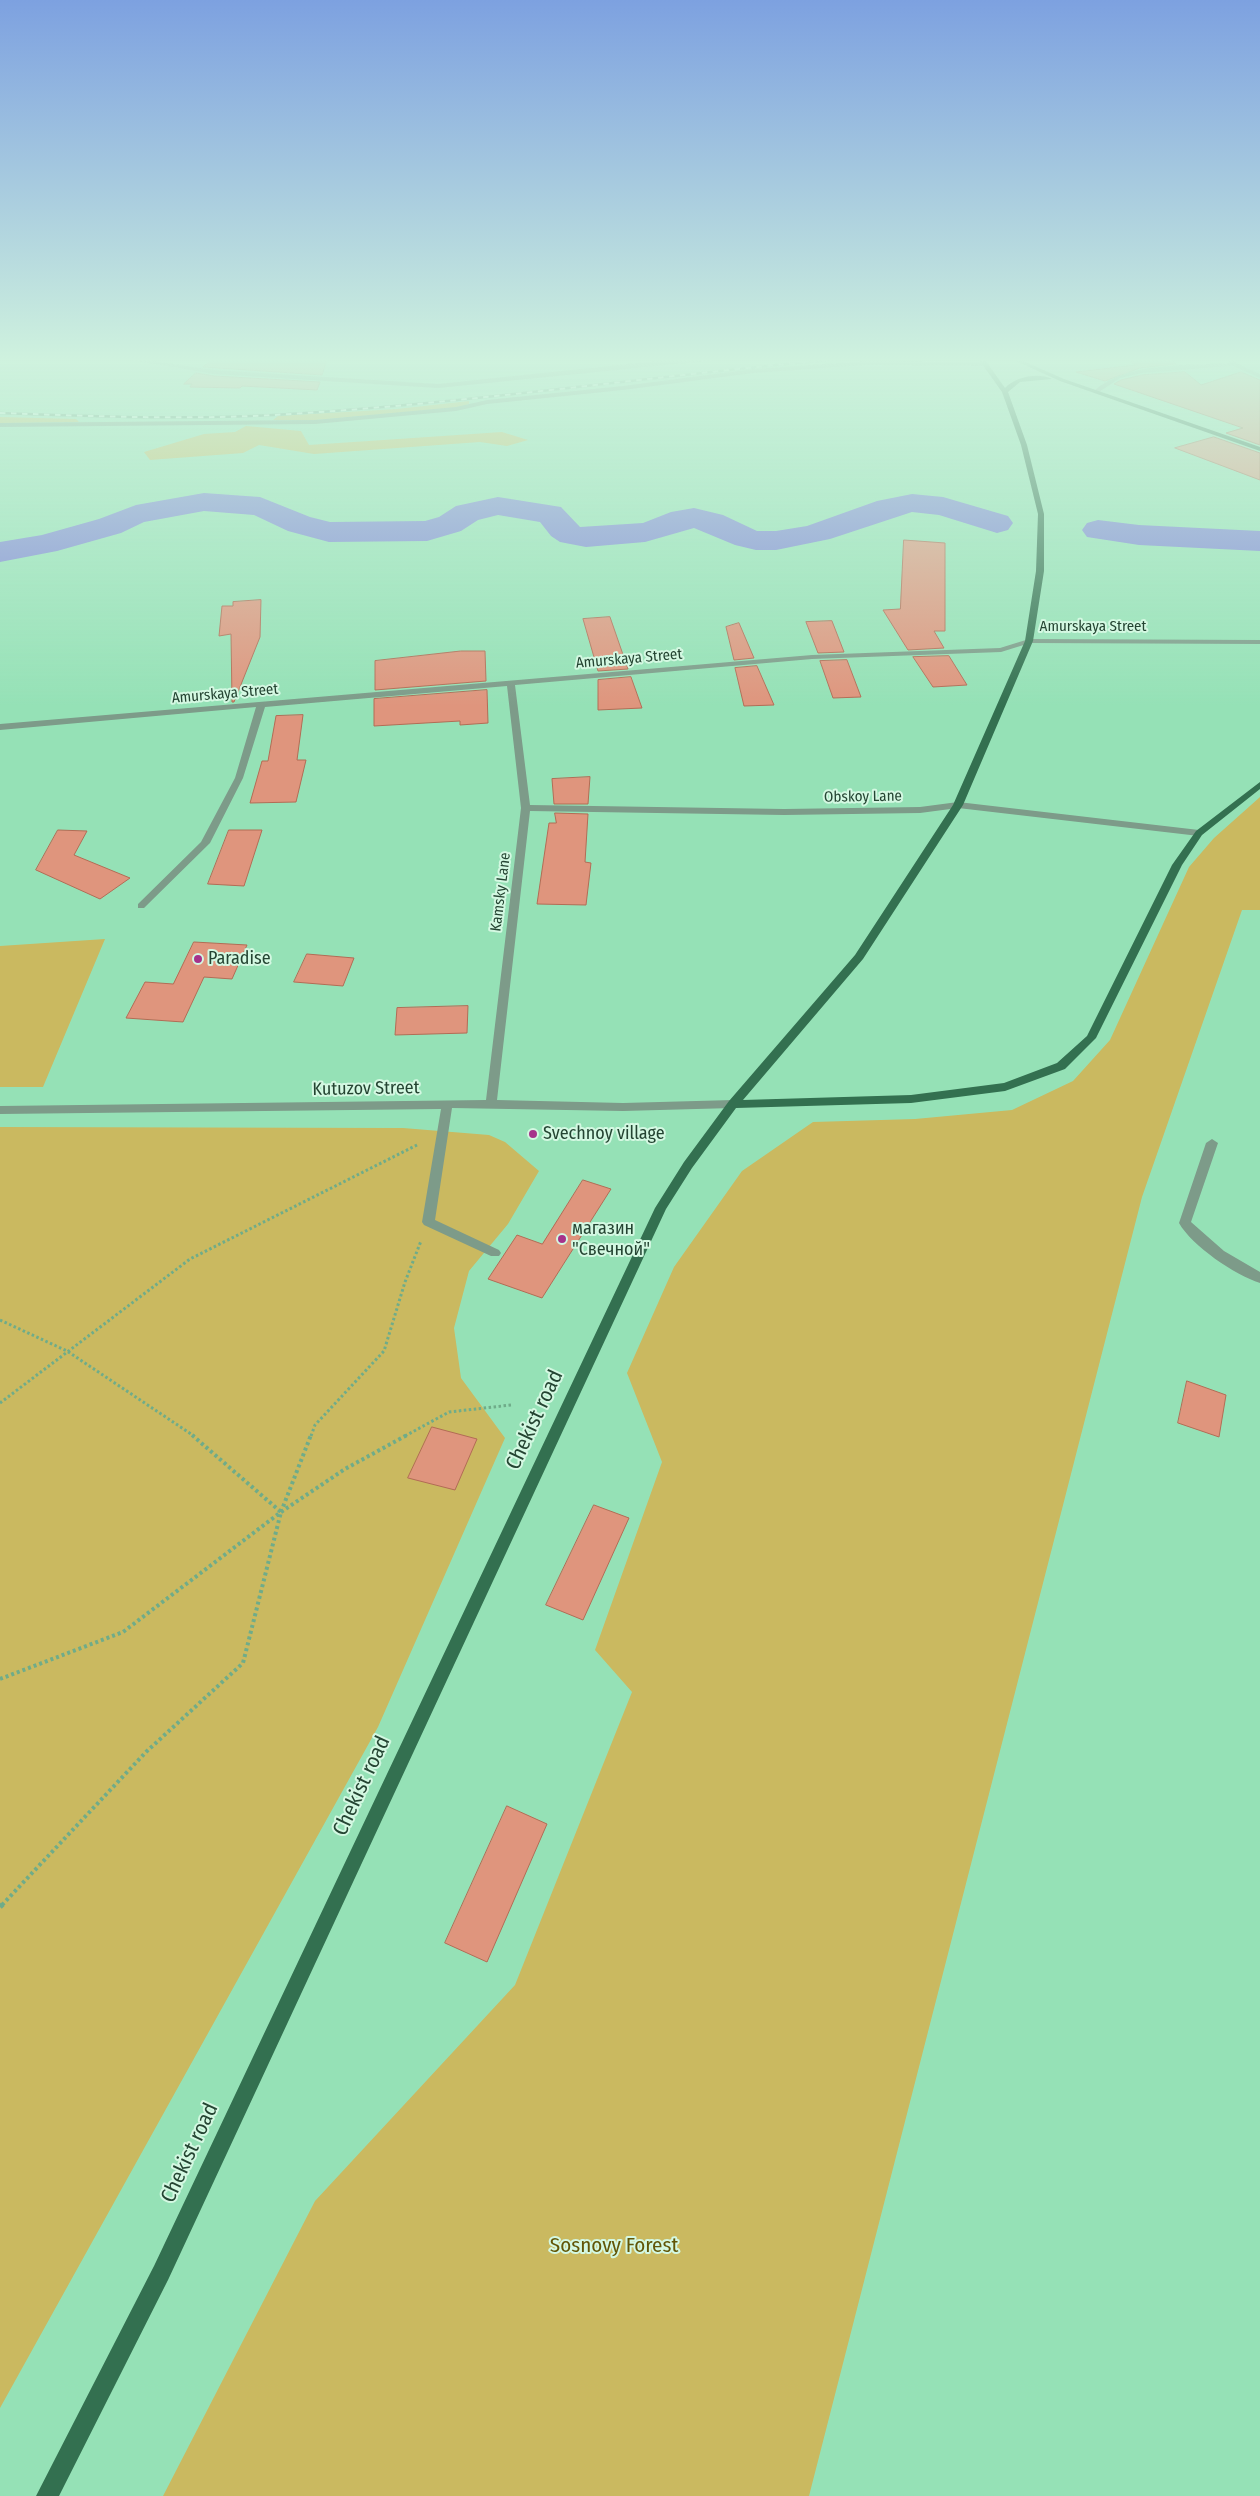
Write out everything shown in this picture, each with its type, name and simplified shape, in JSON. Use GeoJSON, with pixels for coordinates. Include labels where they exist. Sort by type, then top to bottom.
{"type":"FeatureCollection","features":[{"type":"Feature","properties":{"kind":"main road","name":"Chekist road"},"geometry":{"type":"LineString","coordinates":[[47,2496],[161,2273],[662,1208],[688,1165],[733,1104],[859,957],[958,806],[1029,641],[1040,571],[1041,514],[1031,473]]}},
{"type":"Feature","properties":{"kind":"main road"},"geometry":{"type":"LineString","coordinates":[[733,1104],[911,1099],[1005,1087],[1061,1066],[1090,1038],[1177,865],[1199,833],[1260,784]]}},
{"type":"Feature","properties":{"kind":"street","name":"Amurskaya Street"},"geometry":{"type":"LineString","coordinates":[[0,727],[812,657],[1001,650],[1029,641],[1260,642]]}},
{"type":"Feature","properties":{"kind":"street","name":"Kamsky Lane"},"geometry":{"type":"LineString","coordinates":[[491,1104],[526,808],[511,683]]}},
{"type":"Feature","properties":{"kind":"street"},"geometry":{"type":"LineString","coordinates":[[141,906],[206,843],[239,778],[261,705]]}},
{"type":"Feature","properties":{"kind":"street","name":"Obskoy Lane"},"geometry":{"type":"LineString","coordinates":[[526,808],[804,812],[920,810],[958,806],[1199,833]]}},
{"type":"Feature","properties":{"kind":"street","name":"Kutuzov Street"},"geometry":{"type":"LineString","coordinates":[[0,1110],[491,1104],[624,1107],[733,1104]]}},
{"type":"Feature","properties":{"kind":"street"},"geometry":{"type":"LineString","coordinates":[[447,1105],[428,1222],[495,1253]]}},
{"type":"Feature","properties":{"kind":"street"},"geometry":{"type":"LineString","coordinates":[[1212,1143],[1185,1223],[1198,1239],[1221,1258],[1260,1278]]}},
{"type":"Feature","properties":{"kind":"path"},"geometry":{"type":"LineString","coordinates":[[0,1403],[66,1351],[190,1259],[416,1144]]}},
{"type":"Feature","properties":{"kind":"path"},"geometry":{"type":"LineString","coordinates":[[0,1907],[146,1752],[243,1663],[281,1512],[315,1425],[384,1350],[405,1282],[428,1222]]}},
{"type":"Feature","properties":{"kind":"path"},"geometry":{"type":"LineString","coordinates":[[0,1320],[66,1351],[191,1434],[281,1512]]}},
{"type":"Feature","properties":{"kind":"path"},"geometry":{"type":"LineString","coordinates":[[0,1679],[123,1632],[281,1512],[345,1469],[449,1412],[511,1405]]}},
{"type":"Feature","properties":{"kind":"green space","name":"Sosnovy Forest"},"geometry":{"type":"Polygon","coordinates":[[[1260,797],[1260,910],[1242,910],[1142,1197],[809,2496],[163,2496],[315,2201],[515,1985],[632,1692],[595,1650],[662,1462],[627,1373],[674,1267],[742,1171],[813,1122],[915,1119],[1012,1110],[1073,1081],[1110,1040],[1189,867],[1214,838],[1260,797]]]}},
{"type":"Feature","properties":{"kind":"green space"},"geometry":{"type":"Polygon","coordinates":[[[105,939],[43,1087],[0,1087],[0,946],[105,939]]]}},
{"type":"Feature","properties":{"kind":"green space"},"geometry":{"type":"Polygon","coordinates":[[[0,1127],[403,1128],[489,1135],[505,1142],[539,1171],[508,1224],[469,1271],[454,1328],[461,1378],[505,1438],[378,1727],[0,2408],[0,1127]]]}},
{"type":"Feature","properties":{"kind":"building"},"geometry":{"type":"Polygon","coordinates":[[[1243,473],[1260,473],[1260,480],[1243,473]]]}},
{"type":"Feature","properties":{"kind":"building"},"geometry":{"type":"Polygon","coordinates":[[[904,540],[945,543],[945,631],[934,631],[944,648],[908,650],[883,610],[900,609],[904,540]]]}},
{"type":"Feature","properties":{"kind":"building"},"geometry":{"type":"Polygon","coordinates":[[[261,600],[260,637],[234,702],[232,702],[231,634],[219,636],[222,606],[233,606],[233,602],[261,600]]]}},
{"type":"Feature","properties":{"kind":"building"},"geometry":{"type":"Polygon","coordinates":[[[610,617],[628,669],[598,671],[583,619],[610,617]]]}},
{"type":"Feature","properties":{"kind":"building"},"geometry":{"type":"Polygon","coordinates":[[[832,621],[844,652],[818,653],[806,622],[832,621]]]}},
{"type":"Feature","properties":{"kind":"building"},"geometry":{"type":"Polygon","coordinates":[[[739,623],[754,658],[734,660],[726,627],[739,623]]]}},
{"type":"Feature","properties":{"kind":"building"},"geometry":{"type":"Polygon","coordinates":[[[461,651],[485,651],[486,681],[375,690],[375,661],[461,651]]]}},
{"type":"Feature","properties":{"kind":"building"},"geometry":{"type":"Polygon","coordinates":[[[949,656],[967,685],[933,687],[913,657],[949,656]]]}},
{"type":"Feature","properties":{"kind":"building"},"geometry":{"type":"Polygon","coordinates":[[[847,660],[861,697],[833,698],[820,661],[847,660]]]}},
{"type":"Feature","properties":{"kind":"building"},"geometry":{"type":"Polygon","coordinates":[[[757,666],[774,705],[744,706],[735,668],[757,666]]]}},
{"type":"Feature","properties":{"kind":"building"},"geometry":{"type":"Polygon","coordinates":[[[631,677],[642,708],[598,710],[598,680],[631,677]]]}},
{"type":"Feature","properties":{"kind":"building"},"geometry":{"type":"Polygon","coordinates":[[[487,690],[488,723],[460,725],[460,721],[374,726],[374,699],[487,690]]]}},
{"type":"Feature","properties":{"kind":"building"},"geometry":{"type":"Polygon","coordinates":[[[303,715],[297,760],[306,760],[296,802],[250,803],[262,761],[268,761],[276,716],[303,715]]]}},
{"type":"Feature","properties":{"kind":"building"},"geometry":{"type":"Polygon","coordinates":[[[590,777],[588,804],[554,804],[552,779],[590,777]]]}},
{"type":"Feature","properties":{"kind":"building"},"geometry":{"type":"Polygon","coordinates":[[[555,813],[588,814],[585,862],[591,863],[586,905],[537,904],[549,823],[556,823],[555,813]]]}},
{"type":"Feature","properties":{"kind":"building"},"geometry":{"type":"Polygon","coordinates":[[[58,830],[87,831],[74,855],[130,878],[100,899],[36,870],[58,830]]]}},
{"type":"Feature","properties":{"kind":"building"},"geometry":{"type":"Polygon","coordinates":[[[229,830],[262,830],[244,886],[208,884],[229,830]]]}},
{"type":"Feature","properties":{"kind":"building"},"geometry":{"type":"Polygon","coordinates":[[[194,942],[247,945],[232,979],[204,977],[183,1022],[126,1018],[145,982],[173,984],[194,942]]]}},
{"type":"Feature","properties":{"kind":"building"},"geometry":{"type":"Polygon","coordinates":[[[307,954],[354,958],[343,986],[294,982],[307,954]]]}},
{"type":"Feature","properties":{"kind":"building"},"geometry":{"type":"Polygon","coordinates":[[[468,1006],[467,1033],[395,1035],[397,1008],[468,1006]]]}},
{"type":"Feature","properties":{"kind":"building","name":"магазин \"Свечной\""},"geometry":{"type":"Polygon","coordinates":[[[583,1180],[611,1189],[542,1298],[488,1279],[517,1235],[542,1244],[583,1180]]]}},
{"type":"Feature","properties":{"kind":"building"},"geometry":{"type":"Polygon","coordinates":[[[1187,1381],[1226,1395],[1219,1437],[1178,1423],[1187,1381]]]}},
{"type":"Feature","properties":{"kind":"building"},"geometry":{"type":"Polygon","coordinates":[[[432,1427],[477,1439],[455,1490],[408,1478],[432,1427]]]}},
{"type":"Feature","properties":{"kind":"building"},"geometry":{"type":"Polygon","coordinates":[[[594,1505],[629,1518],[583,1620],[546,1605],[594,1505]]]}},
{"type":"Feature","properties":{"kind":"building"},"geometry":{"type":"Polygon","coordinates":[[[507,1806],[547,1824],[487,1962],[445,1943],[507,1806]]]}},
{"type":"Feature","properties":{"kind":"waterway"},"geometry":{"type":"LineString","coordinates":[[0,552],[45,544],[110,526],[136,514],[204,502],[260,506],[299,524],[329,532],[427,531],[450,524],[467,513],[498,506],[550,514],[559,526],[571,535],[586,537],[645,533],[682,519],[694,518],[712,522],[747,538],[776,541],[798,538],[840,526],[888,508],[912,503],[932,504],[997,523]]}},
{"type":"Feature","properties":{"kind":"waterway"},"geometry":{"type":"LineString","coordinates":[[1098,530],[1139,535],[1260,541]]}},
{"type":"Feature","properties":{"kind":"place","name":"Paradise"},"geometry":{"type":"Point","coordinates":[198,959]}},
{"type":"Feature","properties":{"kind":"place","name":"Svechnoy village"},"geometry":{"type":"Point","coordinates":[533,1134]}},
{"type":"Feature","properties":{"kind":"place","name":"магазин \"Свечной\""},"geometry":{"type":"Point","coordinates":[562,1239]}}]}
